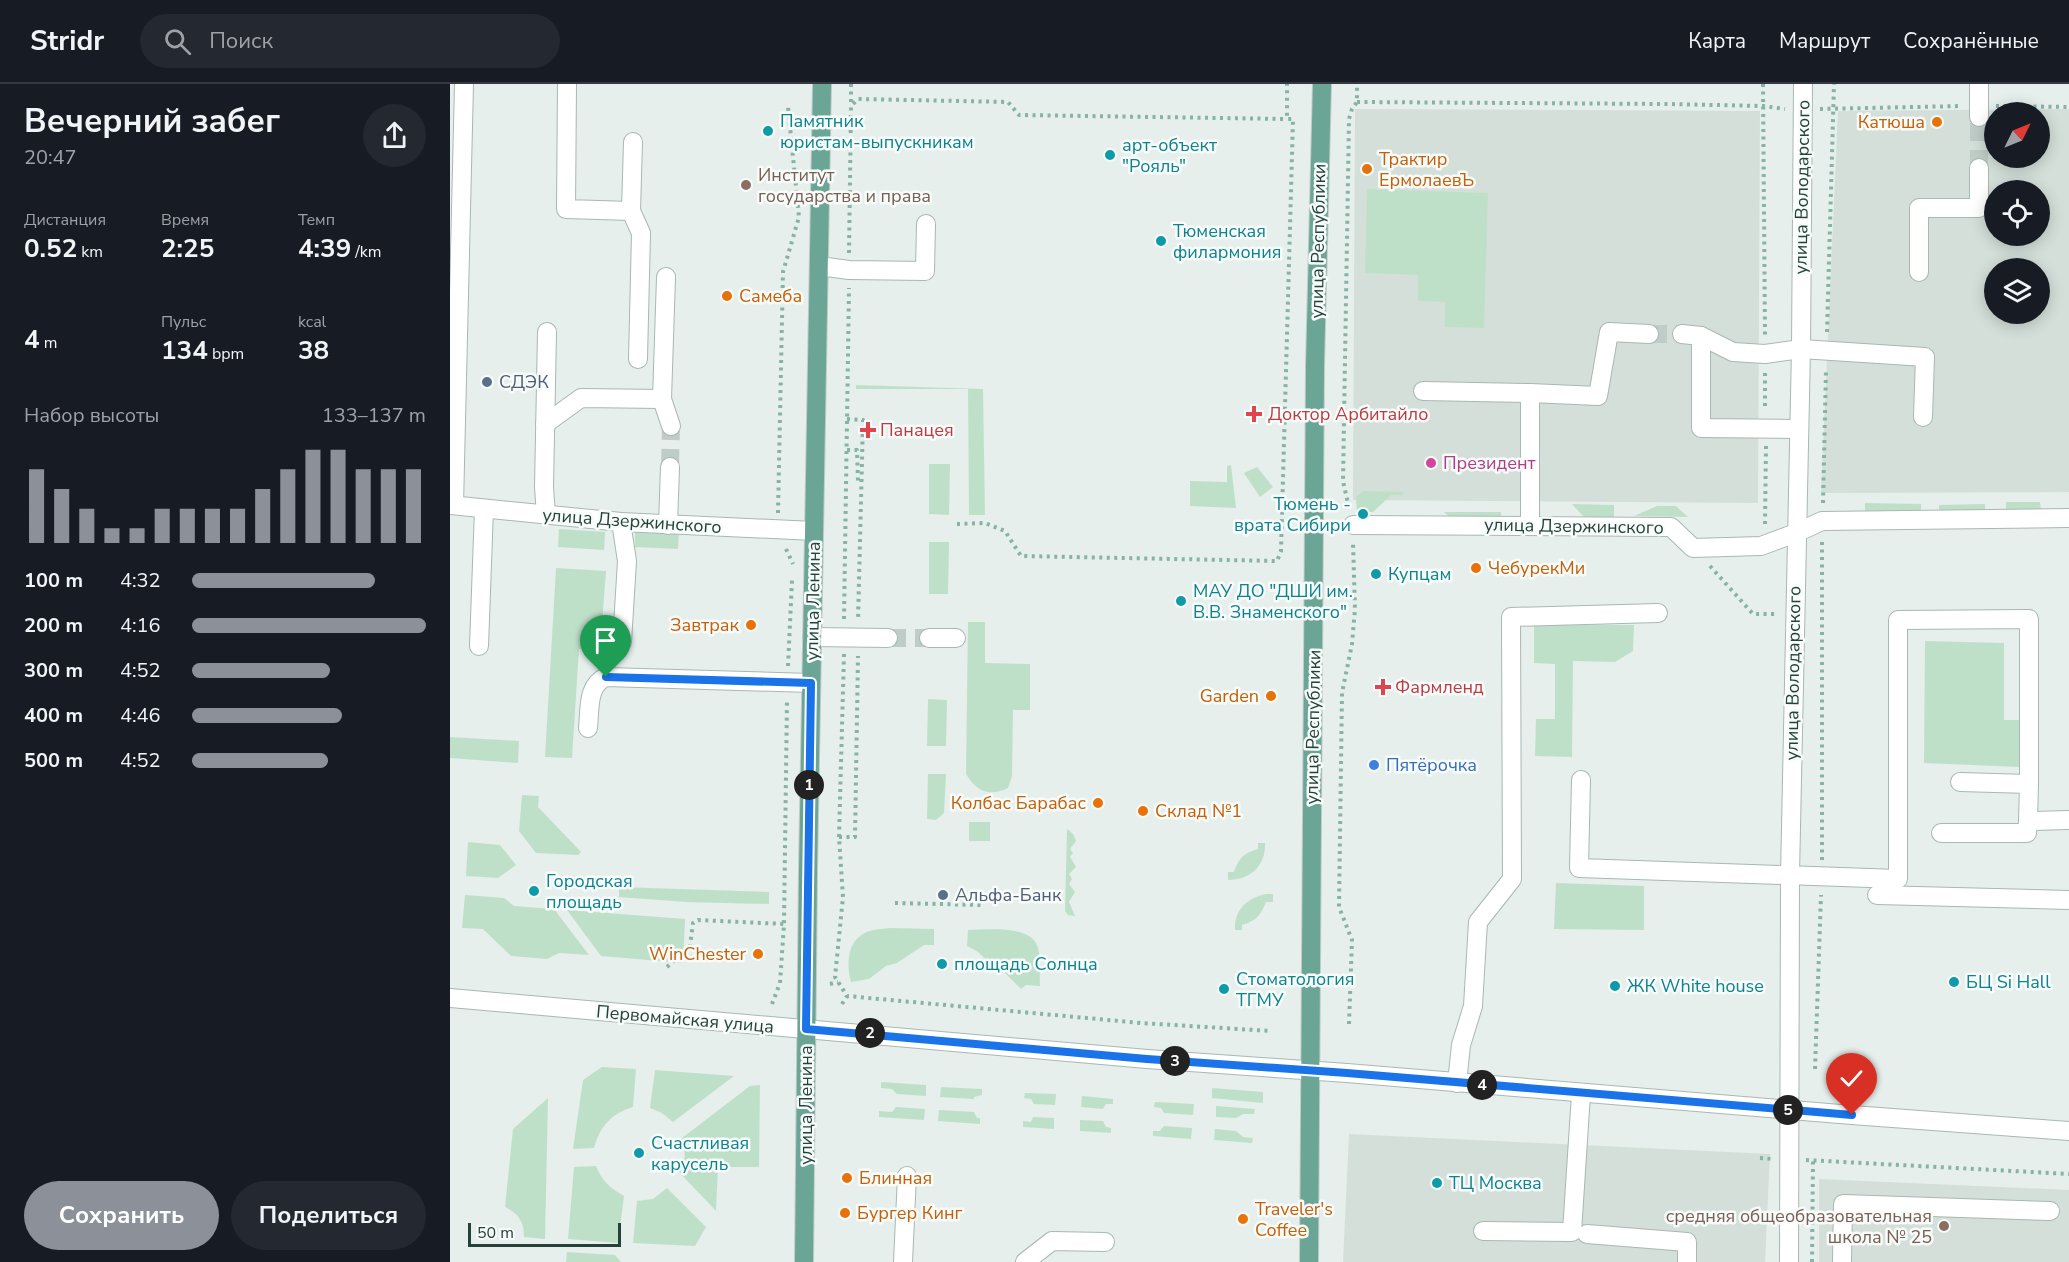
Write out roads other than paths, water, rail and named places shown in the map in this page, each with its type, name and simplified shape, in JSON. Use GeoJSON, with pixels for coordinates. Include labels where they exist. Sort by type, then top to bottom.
{"type":"FeatureCollection","features":[{"type":"Feature","properties":{"kind":"main road","name":"улица Ленина"},"geometry":{"type":"LineString","coordinates":[[804,1262],[811,683],[822,84]]}},
{"type":"Feature","properties":{"kind":"main road","name":"улица Республики"},"geometry":{"type":"LineString","coordinates":[[1309,1262],[1315,366],[1322,84]]}},
{"type":"Feature","properties":{"kind":"street"},"geometry":{"type":"LineString","coordinates":[[452,505],[454,299],[464,84]]}},
{"type":"Feature","properties":{"kind":"street"},"geometry":{"type":"LineString","coordinates":[[567,84],[566,209],[631,211]]}},
{"type":"Feature","properties":{"kind":"street","name":"улица Володарского"},"geometry":{"type":"LineString","coordinates":[[1789,1262],[1790,874],[1803,84]]}},
{"type":"Feature","properties":{"kind":"street"},"geometry":{"type":"LineString","coordinates":[[1978,84],[1978,112]]}},
{"type":"Feature","properties":{"kind":"street"},"geometry":{"type":"LineString","coordinates":[[633,142],[631,211],[641,233],[638,359]]}},
{"type":"Feature","properties":{"kind":"street"},"geometry":{"type":"LineString","coordinates":[[1918,272],[1918,208],[1979,208],[1978,168]]}},
{"type":"Feature","properties":{"kind":"street"},"geometry":{"type":"LineString","coordinates":[[819,266],[849,270],[925,271],[926,224]]}},
{"type":"Feature","properties":{"kind":"street"},"geometry":{"type":"LineString","coordinates":[[666,277],[662,399],[671,426]]}},
{"type":"Feature","properties":{"kind":"street"},"geometry":{"type":"LineString","coordinates":[[546,515],[544,487],[547,332]]}},
{"type":"Feature","properties":{"kind":"street"},"geometry":{"type":"LineString","coordinates":[[1423,391],[1598,396],[1609,332],[1649,334]]}},
{"type":"Feature","properties":{"kind":"street"},"geometry":{"type":"LineString","coordinates":[[1682,334],[1701,336],[1733,352],[1765,354],[1800,349],[1925,357],[1923,417]]}},
{"type":"Feature","properties":{"kind":"street"},"geometry":{"type":"LineString","coordinates":[[1701,336],[1701,428],[1766,428],[1798,438]]}},
{"type":"Feature","properties":{"kind":"street"},"geometry":{"type":"LineString","coordinates":[[1530,393],[1530,525]]}},
{"type":"Feature","properties":{"kind":"street"},"geometry":{"type":"LineString","coordinates":[[545,424],[581,398],[662,399]]}},
{"type":"Feature","properties":{"kind":"street"},"geometry":{"type":"LineString","coordinates":[[668,525],[670,467]]}},
{"type":"Feature","properties":{"kind":"street","name":"улица Дзержинского"},"geometry":{"type":"LineString","coordinates":[[452,505],[621,522],[814,531]]}},
{"type":"Feature","properties":{"kind":"street"},"geometry":{"type":"LineString","coordinates":[[479,646],[484,508]]}},
{"type":"Feature","properties":{"kind":"street"},"geometry":{"type":"LineString","coordinates":[[1796,528],[1822,521],[2069,518]]}},
{"type":"Feature","properties":{"kind":"street"},"geometry":{"type":"LineString","coordinates":[[621,522],[627,561],[622,642]]}},
{"type":"Feature","properties":{"kind":"street","name":"улица Дзержинского"},"geometry":{"type":"LineString","coordinates":[[1353,525],[1671,527],[1693,548],[1761,546],[1796,528]]}},
{"type":"Feature","properties":{"kind":"street"},"geometry":{"type":"LineString","coordinates":[[1457,1083],[1461,1045],[1473,1006],[1478,922],[1512,879],[1511,617],[1658,614]]}},
{"type":"Feature","properties":{"kind":"street"},"geometry":{"type":"LineString","coordinates":[[1581,780],[1579,868],[1898,879],[1898,620],[2029,619],[2027,833],[1941,833]]}},
{"type":"Feature","properties":{"kind":"street"},"geometry":{"type":"LineString","coordinates":[[812,637],[888,638]]}},
{"type":"Feature","properties":{"kind":"street"},"geometry":{"type":"LineString","coordinates":[[928,638],[956,638]]}},
{"type":"Feature","properties":{"kind":"street"},"geometry":{"type":"LineString","coordinates":[[588,728],[592,688],[599,680],[606,677],[811,683]]}},
{"type":"Feature","properties":{"kind":"street"},"geometry":{"type":"LineString","coordinates":[[1960,782],[2029,784]]}},
{"type":"Feature","properties":{"kind":"street"},"geometry":{"type":"LineString","coordinates":[[2028,821],[2069,820]]}},
{"type":"Feature","properties":{"kind":"street"},"geometry":{"type":"LineString","coordinates":[[1876,895],[2069,900]]}},
{"type":"Feature","properties":{"kind":"street","name":"Первомайская улица"},"geometry":{"type":"LineString","coordinates":[[450,998],[1147,1059],[2069,1131]]}},
{"type":"Feature","properties":{"kind":"street"},"geometry":{"type":"LineString","coordinates":[[1483,1231],[1572,1232],[1581,1094]]}},
{"type":"Feature","properties":{"kind":"street"},"geometry":{"type":"LineString","coordinates":[[903,1262],[907,1176]]}},
{"type":"Feature","properties":{"kind":"street"},"geometry":{"type":"LineString","coordinates":[[1842,1262],[1843,1204],[2050,1211]]}},
{"type":"Feature","properties":{"kind":"street"},"geometry":{"type":"LineString","coordinates":[[1587,1234],[1687,1242],[1687,1262]]}},
{"type":"Feature","properties":{"kind":"street"},"geometry":{"type":"LineString","coordinates":[[1024,1262],[1052,1241],[1105,1242]]}},
{"type":"Feature","properties":{"kind":"tunnel"},"geometry":{"type":"LineString","coordinates":[[1979,117],[1979,168]]}},
{"type":"Feature","properties":{"kind":"tunnel"},"geometry":{"type":"LineString","coordinates":[[1649,334],[1682,334]]}},
{"type":"Feature","properties":{"kind":"tunnel"},"geometry":{"type":"LineString","coordinates":[[670,467],[671,426]]}},
{"type":"Feature","properties":{"kind":"tunnel"},"geometry":{"type":"LineString","coordinates":[[888,638],[929,638]]}},
{"type":"Feature","properties":{"kind":"place","name":"Катюша"},"geometry":{"type":"Point","coordinates":[1937,122]}},
{"type":"Feature","properties":{"kind":"place","name":"Памятник юристам-выпускникам"},"geometry":{"type":"Point","coordinates":[768,131]}},
{"type":"Feature","properties":{"kind":"place","name":"арт-объект \"Рояль\""},"geometry":{"type":"Point","coordinates":[1110,155]}},
{"type":"Feature","properties":{"kind":"place","name":"Трактир ЕрмолаевЪ"},"geometry":{"type":"Point","coordinates":[1367,169]}},
{"type":"Feature","properties":{"kind":"place","name":"Институт государства и права"},"geometry":{"type":"Point","coordinates":[746,185]}},
{"type":"Feature","properties":{"kind":"place","name":"Тюменская филармония"},"geometry":{"type":"Point","coordinates":[1161,241]}},
{"type":"Feature","properties":{"kind":"place","name":"Самеба"},"geometry":{"type":"Point","coordinates":[727,296]}},
{"type":"Feature","properties":{"kind":"place","name":"СДЭК"},"geometry":{"type":"Point","coordinates":[487,382]}},
{"type":"Feature","properties":{"kind":"place","name":"Доктор Арбитайло"},"geometry":{"type":"Point","coordinates":[1254,414]}},
{"type":"Feature","properties":{"kind":"place","name":"Панацея"},"geometry":{"type":"Point","coordinates":[868,430]}},
{"type":"Feature","properties":{"kind":"place","name":"Президент"},"geometry":{"type":"Point","coordinates":[1431,463]}},
{"type":"Feature","properties":{"kind":"place","name":"Тюмень - врата Сибири"},"geometry":{"type":"Point","coordinates":[1363,514]}},
{"type":"Feature","properties":{"kind":"place","name":"ЧебурекМи"},"geometry":{"type":"Point","coordinates":[1476,568]}},
{"type":"Feature","properties":{"kind":"place","name":"Купцам"},"geometry":{"type":"Point","coordinates":[1376,574]}},
{"type":"Feature","properties":{"kind":"place","name":"МАУ ДО \"ДШИ им. В.В. Знаменского\""},"geometry":{"type":"Point","coordinates":[1181,601]}},
{"type":"Feature","properties":{"kind":"place","name":"Завтрак"},"geometry":{"type":"Point","coordinates":[751,625]}},
{"type":"Feature","properties":{"kind":"place","name":"Фармленд"},"geometry":{"type":"Point","coordinates":[1383,687]}},
{"type":"Feature","properties":{"kind":"place","name":"Garden"},"geometry":{"type":"Point","coordinates":[1271,696]}},
{"type":"Feature","properties":{"kind":"place","name":"Пятёрочка"},"geometry":{"type":"Point","coordinates":[1374,765]}},
{"type":"Feature","properties":{"kind":"place","name":"Колбас Барабас"},"geometry":{"type":"Point","coordinates":[1098,803]}},
{"type":"Feature","properties":{"kind":"place","name":"Склад №1"},"geometry":{"type":"Point","coordinates":[1143,811]}},
{"type":"Feature","properties":{"kind":"place","name":"Городская площадь"},"geometry":{"type":"Point","coordinates":[534,891]}},
{"type":"Feature","properties":{"kind":"place","name":"Альфа-Банк"},"geometry":{"type":"Point","coordinates":[943,895]}},
{"type":"Feature","properties":{"kind":"place","name":"WinChester"},"geometry":{"type":"Point","coordinates":[758,954]}},
{"type":"Feature","properties":{"kind":"place","name":"площадь Солнца"},"geometry":{"type":"Point","coordinates":[942,964]}},
{"type":"Feature","properties":{"kind":"place","name":"БЦ Si Hall"},"geometry":{"type":"Point","coordinates":[1954,982]}},
{"type":"Feature","properties":{"kind":"place","name":"ЖК White house"},"geometry":{"type":"Point","coordinates":[1615,986]}},
{"type":"Feature","properties":{"kind":"place","name":"Стоматология ТГМУ"},"geometry":{"type":"Point","coordinates":[1224,989]}},
{"type":"Feature","properties":{"kind":"place","name":"Счастливая карусель"},"geometry":{"type":"Point","coordinates":[639,1153]}},
{"type":"Feature","properties":{"kind":"place","name":"Блинная"},"geometry":{"type":"Point","coordinates":[847,1178]}},
{"type":"Feature","properties":{"kind":"place","name":"ТЦ Москва"},"geometry":{"type":"Point","coordinates":[1437,1183]}},
{"type":"Feature","properties":{"kind":"place","name":"Бургер Кинг"},"geometry":{"type":"Point","coordinates":[845,1213]}},
{"type":"Feature","properties":{"kind":"place","name":"Traveler's Coffee"},"geometry":{"type":"Point","coordinates":[1243,1219]}},
{"type":"Feature","properties":{"kind":"place","name":"средняя общеобразовательная школа № 25"},"geometry":{"type":"Point","coordinates":[1944,1226]}}]}
